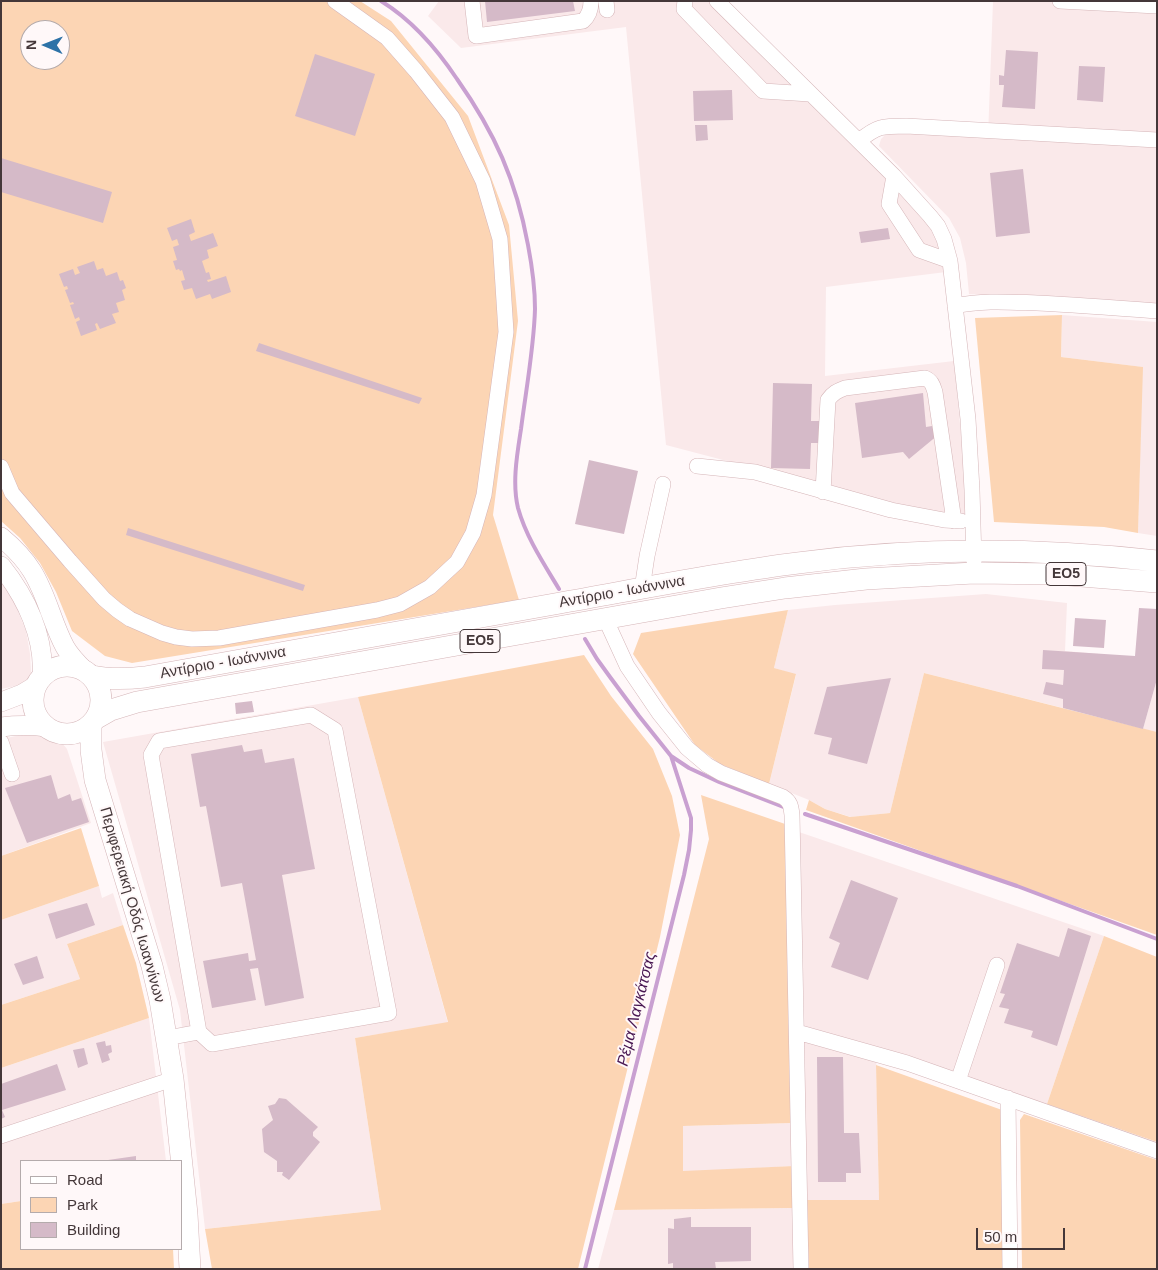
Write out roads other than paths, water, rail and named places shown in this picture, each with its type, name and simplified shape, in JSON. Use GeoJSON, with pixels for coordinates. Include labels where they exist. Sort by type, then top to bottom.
{"type":"FeatureCollection","features":[{"type":"Feature","properties":{"kind":"highway","name":"Αντίρριο - Ιωάννινα"},"geometry":{"type":"LineString","coordinates":[[88,673],[106,679],[121,680],[145,677],[756,569],[825,560],[927,552],[974,551],[1051,552],[1157,561]]}},
{"type":"Feature","properties":{"kind":"highway","name":"Αντίρριο - Ιωάννινα"},"geometry":{"type":"LineString","coordinates":[[94,721],[111,710],[137,702],[730,596],[866,579],[974,573],[1056,574],[1157,582]]}},
{"type":"Feature","properties":{"kind":"highway","name":"ΕΟ5"},"geometry":{"type":"LineString","coordinates":[[39,681],[49,671],[67,666],[76,667],[88,673]]}},
{"type":"Feature","properties":{"kind":"highway"},"geometry":{"type":"LineString","coordinates":[[88,673],[97,683],[102,700],[94,721]]}},
{"type":"Feature","properties":{"kind":"highway"},"geometry":{"type":"LineString","coordinates":[[39,681],[34,694],[36,712],[40,721],[52,730]]}},
{"type":"Feature","properties":{"kind":"highway","name":"ΕΟ5"},"geometry":{"type":"LineString","coordinates":[[52,730],[67,734],[76,733],[84,730],[94,721]]}},
{"type":"Feature","properties":{"kind":"highway","name":"Περιφερειακή Οδός Ιωαννίνων"},"geometry":{"type":"LineString","coordinates":[[94,721],[91,756],[95,780],[152,966],[160,1000],[173,1079],[181,1160]]}},
{"type":"Feature","properties":{"kind":"highway","name":"Περιφερειακή Οδός Ιωαννίνων"},"geometry":{"type":"LineString","coordinates":[[52,730],[71,743],[80,752],[95,780]]}},
{"type":"Feature","properties":{"kind":"highway","name":"Περιφερειακή Οδός Ιωαννίνων"},"geometry":{"type":"LineString","coordinates":[[182,1166],[190,1269]]}},
{"type":"Feature","properties":{"kind":"main road"},"geometry":{"type":"LineString","coordinates":[[1,537],[20,555],[33,572],[65,647],[72,658],[88,673]]}},
{"type":"Feature","properties":{"kind":"main road"},"geometry":{"type":"LineString","coordinates":[[1,566],[22,596],[39,640],[42,653],[39,681]]}},
{"type":"Feature","properties":{"kind":"main road","name":"ΕΟ5"},"geometry":{"type":"LineString","coordinates":[[1,702],[22,694],[39,681]]}},
{"type":"Feature","properties":{"kind":"main road","name":"ΕΟ5"},"geometry":{"type":"LineString","coordinates":[[1,727],[30,725],[52,730]]}},
{"type":"Feature","properties":{"kind":"street"},"geometry":{"type":"LineString","coordinates":[[1,467],[12,493],[104,599],[130,619],[162,634],[176,637],[192,639],[218,638],[377,610],[400,604],[430,587],[457,562],[473,533],[484,495],[505,341],[500,239],[484,181],[452,118],[416,71],[387,38],[335,1]]}},
{"type":"Feature","properties":{"kind":"street"},"geometry":{"type":"LineString","coordinates":[[472,1],[476,36],[583,22],[588,17],[591,6],[590,1]]}},
{"type":"Feature","properties":{"kind":"street"},"geometry":{"type":"LineString","coordinates":[[685,1],[684,9],[763,91],[810,94]]}},
{"type":"Feature","properties":{"kind":"street"},"geometry":{"type":"LineString","coordinates":[[718,1],[894,176],[938,226],[946,244],[950,261],[968,419],[972,474],[974,573]]}},
{"type":"Feature","properties":{"kind":"street"},"geometry":{"type":"LineString","coordinates":[[1060,1],[1157,6]]}},
{"type":"Feature","properties":{"kind":"street"},"geometry":{"type":"LineString","coordinates":[[859,141],[877,128],[889,126],[1157,140]]}},
{"type":"Feature","properties":{"kind":"street"},"geometry":{"type":"LineString","coordinates":[[894,176],[889,204],[919,250],[950,261]]}},
{"type":"Feature","properties":{"kind":"street"},"geometry":{"type":"LineString","coordinates":[[955,306],[980,301],[995,301],[1157,311]]}},
{"type":"Feature","properties":{"kind":"street"},"geometry":{"type":"LineString","coordinates":[[823,492],[828,400],[832,395],[845,388],[925,378],[929,380],[935,392],[954,521]]}},
{"type":"Feature","properties":{"kind":"street"},"geometry":{"type":"LineString","coordinates":[[697,466],[755,472],[891,510],[954,521],[973,522]]}},
{"type":"Feature","properties":{"kind":"street"},"geometry":{"type":"LineString","coordinates":[[642,589],[647,556],[663,484]]}},
{"type":"Feature","properties":{"kind":"street"},"geometry":{"type":"LineString","coordinates":[[606,618],[627,666],[659,713],[687,748],[707,765],[721,773],[789,802],[792,816],[801,1269]]}},
{"type":"Feature","properties":{"kind":"street"},"geometry":{"type":"LineString","coordinates":[[311,715],[335,730],[389,1013],[212,1044],[199,1032],[151,755],[159,741],[311,715]]}},
{"type":"Feature","properties":{"kind":"street"},"geometry":{"type":"LineString","coordinates":[[1,742],[12,774]]}},
{"type":"Feature","properties":{"kind":"street"},"geometry":{"type":"LineString","coordinates":[[958,1081],[997,965]]}},
{"type":"Feature","properties":{"kind":"street"},"geometry":{"type":"LineString","coordinates":[[167,1038],[199,1032]]}},
{"type":"Feature","properties":{"kind":"street"},"geometry":{"type":"LineString","coordinates":[[797,1032],[907,1063],[1157,1151]]}},
{"type":"Feature","properties":{"kind":"street"},"geometry":{"type":"LineString","coordinates":[[1,1136],[173,1079]]}},
{"type":"Feature","properties":{"kind":"street"},"geometry":{"type":"LineString","coordinates":[[1008,1098],[1010,1269]]}},
{"type":"Feature","properties":{"kind":"waterway"},"geometry":{"type":"LineString","coordinates":[[381,1],[403,17],[423,36],[457,79],[493,138],[517,199],[531,261],[535,309],[515,489],[521,519],[559,589]]}},
{"type":"Feature","properties":{"kind":"waterway"},"geometry":{"type":"LineString","coordinates":[[585,639],[610,677],[671,756],[689,768],[719,782],[786,808]]}},
{"type":"Feature","properties":{"kind":"waterway","name":"Ρέμα Λαγκάτσας"},"geometry":{"type":"LineString","coordinates":[[585,1269],[689,850],[691,818],[671,756]]}},
{"type":"Feature","properties":{"kind":"waterway"},"geometry":{"type":"LineString","coordinates":[[805,814],[1017,886],[1157,939]]}}]}
